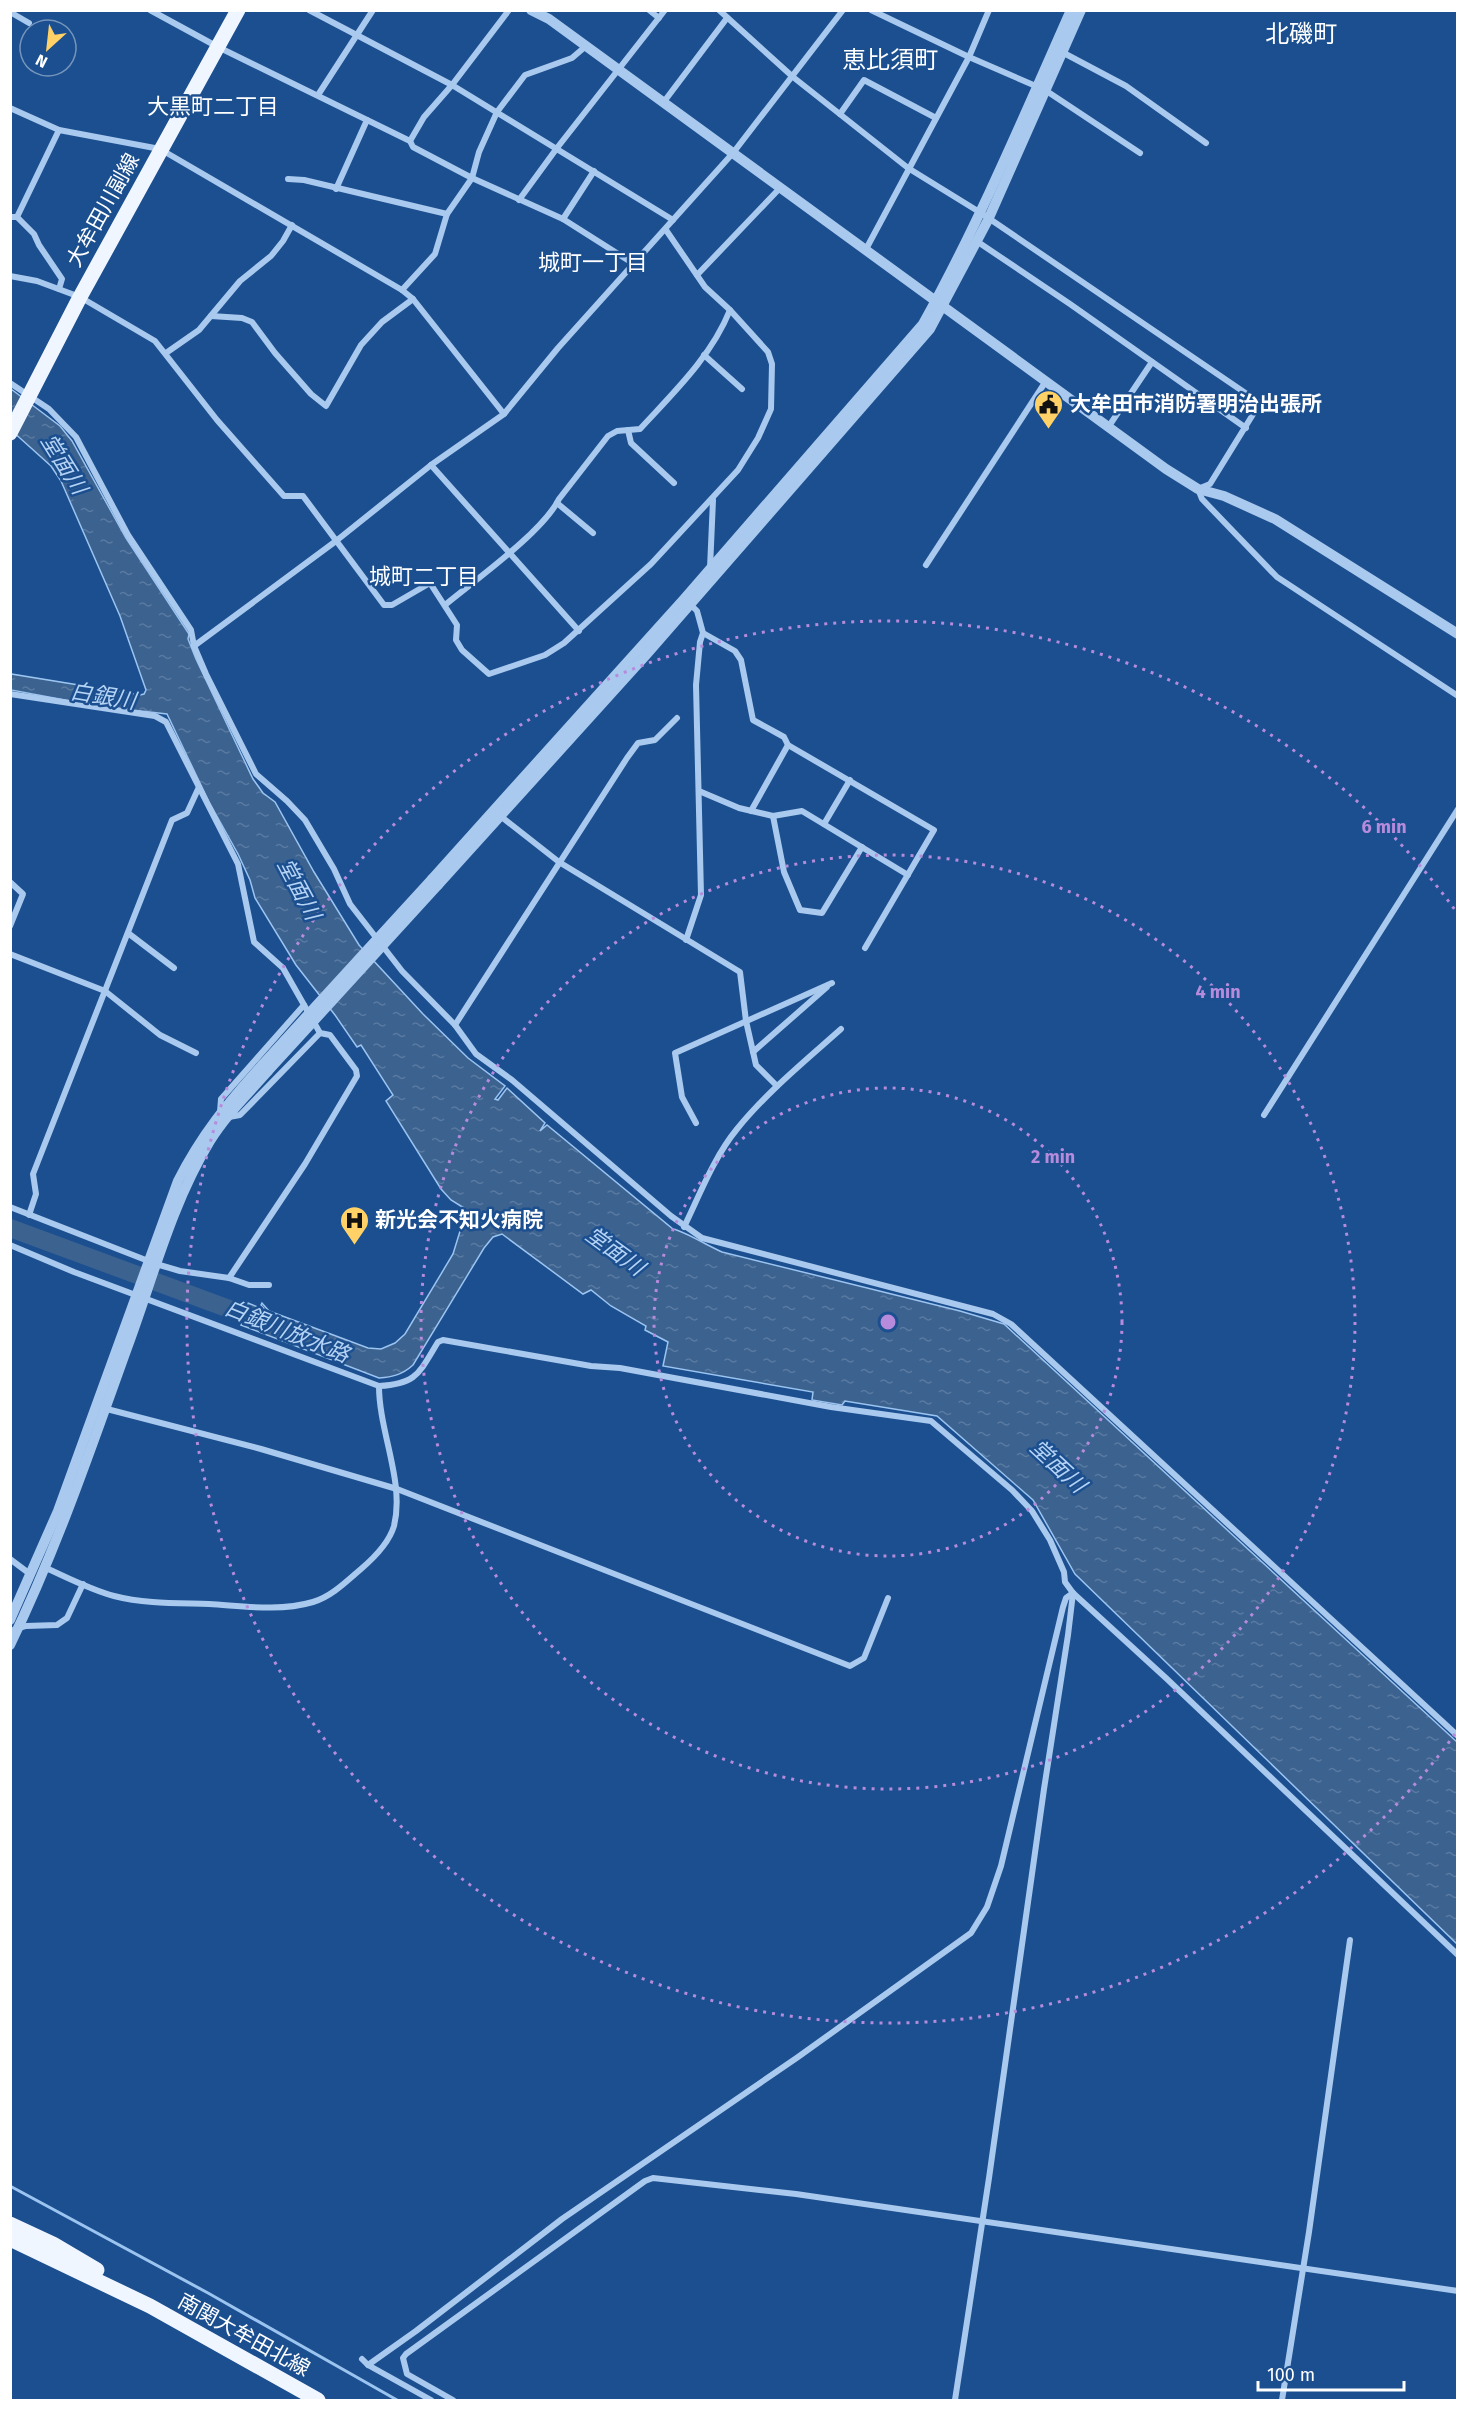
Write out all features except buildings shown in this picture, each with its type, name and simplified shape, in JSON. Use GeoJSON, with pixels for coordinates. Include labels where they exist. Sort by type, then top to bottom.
{"type":"FeatureCollection","features":[{"type":"Feature","properties":{"kind":"main road","name":"大牟田川副線"},"geometry":{"type":"LineString","coordinates":[[12,431],[80,297],[238,10]]}},
{"type":"Feature","properties":{"kind":"main road","name":"南関大牟田北線"},"geometry":{"type":"LineString","coordinates":[[10,2224],[53,2244],[112,2279],[150,2306]]}},
{"type":"Feature","properties":{"kind":"main road","name":"南関大牟田北線"},"geometry":{"type":"LineString","coordinates":[[10,2239],[150,2306],[318,2400]]}},
{"type":"Feature","properties":{"kind":"street"},"geometry":{"type":"LineString","coordinates":[[150,10],[218,47],[410,141],[413,147],[471,178],[563,219],[633,264]]}},
{"type":"Feature","properties":{"kind":"street"},"geometry":{"type":"LineString","coordinates":[[309,10],[452,85],[673,220]]}},
{"type":"Feature","properties":{"kind":"street"},"geometry":{"type":"LineString","coordinates":[[318,95],[373,10]]}},
{"type":"Feature","properties":{"kind":"street"},"geometry":{"type":"LineString","coordinates":[[410,141],[424,117],[452,85],[509,10]]}},
{"type":"Feature","properties":{"kind":"street"},"geometry":{"type":"LineString","coordinates":[[531,10],[549,19],[1166,469],[1198,489],[1224,496],[1275,519],[1458,634]]}},
{"type":"Feature","properties":{"kind":"street"},"geometry":{"type":"LineString","coordinates":[[649,10],[659,18]]}},
{"type":"Feature","properties":{"kind":"street"},"geometry":{"type":"LineString","coordinates":[[519,200],[556,148],[665,10]]}},
{"type":"Feature","properties":{"kind":"street"},"geometry":{"type":"LineString","coordinates":[[719,10],[793,77],[908,168],[1166,337],[1260,403],[1210,484],[1198,489]]}},
{"type":"Feature","properties":{"kind":"street"},"geometry":{"type":"LineString","coordinates":[[194,646],[336,541],[431,465],[504,414],[558,348],[733,153],[843,10]]}},
{"type":"Feature","properties":{"kind":"street"},"geometry":{"type":"LineString","coordinates":[[871,10],[969,57],[1041,88],[1140,153]]}},
{"type":"Feature","properties":{"kind":"street"},"geometry":{"type":"LineString","coordinates":[[865,251],[969,57],[989,10]]}},
{"type":"Feature","properties":{"kind":"street"},"geometry":{"type":"LineString","coordinates":[[1058,50],[1071,10]]}},
{"type":"Feature","properties":{"kind":"street"},"geometry":{"type":"LineString","coordinates":[[13,1626],[46,1568],[178,1181],[204,1134],[224,1115],[435,882],[930,329],[939,303],[984,217],[1058,50],[1081,10]]}},
{"type":"Feature","properties":{"kind":"street"},"geometry":{"type":"LineString","coordinates":[[663,103],[728,18]]}},
{"type":"Feature","properties":{"kind":"street"},"geometry":{"type":"LineString","coordinates":[[402,290],[435,254],[447,214],[471,178],[479,152],[497,112],[525,75],[572,58],[586,46]]}},
{"type":"Feature","properties":{"kind":"street"},"geometry":{"type":"LineString","coordinates":[[1058,50],[1125,86],[1206,143]]}},
{"type":"Feature","properties":{"kind":"street"},"geometry":{"type":"LineString","coordinates":[[840,114],[864,80],[936,118]]}},
{"type":"Feature","properties":{"kind":"street"},"geometry":{"type":"LineString","coordinates":[[10,108],[59,130],[160,149],[402,290],[413,299],[504,414]]}},
{"type":"Feature","properties":{"kind":"street"},"geometry":{"type":"LineString","coordinates":[[336,189],[367,120]]}},
{"type":"Feature","properties":{"kind":"street"},"geometry":{"type":"LineString","coordinates":[[59,130],[14,217],[34,234],[62,279],[59,289]]}},
{"type":"Feature","properties":{"kind":"street"},"geometry":{"type":"LineString","coordinates":[[563,219],[594,171]]}},
{"type":"Feature","properties":{"kind":"street"},"geometry":{"type":"LineString","coordinates":[[288,179],[447,214]]}},
{"type":"Feature","properties":{"kind":"street"},"geometry":{"type":"LineString","coordinates":[[696,275],[780,188]]}},
{"type":"Feature","properties":{"kind":"street"},"geometry":{"type":"LineString","coordinates":[[166,353],[199,330],[240,281],[271,256],[292,225]]}},
{"type":"Feature","properties":{"kind":"street"},"geometry":{"type":"LineString","coordinates":[[10,276],[37,281],[80,297],[155,341],[217,420],[284,496],[303,496],[384,605],[392,605],[430,583],[457,625],[456,640],[462,650],[489,674],[545,655],[579,631],[651,564],[738,470],[758,438],[771,409],[772,364],[768,352],[730,310],[705,287],[666,230]]}},
{"type":"Feature","properties":{"kind":"street"},"geometry":{"type":"LineString","coordinates":[[973,239],[1246,428]]}},
{"type":"Feature","properties":{"kind":"street"},"geometry":{"type":"LineString","coordinates":[[211,316],[242,318],[252,322],[289,370],[311,394],[326,406],[361,345],[382,322],[413,299]]}},
{"type":"Feature","properties":{"kind":"street"},"geometry":{"type":"LineString","coordinates":[[445,605],[510,552],[554,509],[608,436],[617,430],[640,429],[689,376],[722,330],[730,310]]}},
{"type":"Feature","properties":{"kind":"street"},"geometry":{"type":"LineString","coordinates":[[704,355],[742,389]]}},
{"type":"Feature","properties":{"kind":"street"},"geometry":{"type":"LineString","coordinates":[[1109,426],[1152,362]]}},
{"type":"Feature","properties":{"kind":"street"},"geometry":{"type":"LineString","coordinates":[[926,565],[1046,380]]}},
{"type":"Feature","properties":{"kind":"street"},"geometry":{"type":"LineString","coordinates":[[10,383],[49,409],[76,437],[128,536],[191,630],[194,646],[206,674],[256,774],[305,820],[334,869],[350,904],[402,971],[455,1025],[476,1054],[512,1080],[684,1227],[706,1240],[993,1314],[1011,1324],[1458,1736]]}},
{"type":"Feature","properties":{"kind":"street"},"geometry":{"type":"LineString","coordinates":[[628,430],[631,443],[674,483]]}},
{"type":"Feature","properties":{"kind":"street"},"geometry":{"type":"LineString","coordinates":[[431,465],[579,631]]}},
{"type":"Feature","properties":{"kind":"street"},"geometry":{"type":"LineString","coordinates":[[1198,489],[1210,508],[1277,577],[1458,696]]}},
{"type":"Feature","properties":{"kind":"street"},"geometry":{"type":"LineString","coordinates":[[713,499],[713,572]]}},
{"type":"Feature","properties":{"kind":"street"},"geometry":{"type":"LineString","coordinates":[[557,503],[593,533]]}},
{"type":"Feature","properties":{"kind":"street"},"geometry":{"type":"LineString","coordinates":[[686,940],[701,895],[696,685],[703,633],[697,611],[687,602]]}},
{"type":"Feature","properties":{"kind":"street"},"geometry":{"type":"LineString","coordinates":[[703,633],[735,651],[741,660],[753,720],[784,737],[788,745],[934,830],[865,948]]}},
{"type":"Feature","properties":{"kind":"street"},"geometry":{"type":"LineString","coordinates":[[10,694],[155,716],[166,722],[238,864],[254,942],[283,968],[320,1033],[330,1035],[356,1070],[357,1076],[305,1164],[229,1278]]}},
{"type":"Feature","properties":{"kind":"street"},"geometry":{"type":"LineString","coordinates":[[455,1025],[638,743],[655,740],[677,718]]}},
{"type":"Feature","properties":{"kind":"street"},"geometry":{"type":"LineString","coordinates":[[751,811],[788,745]]}},
{"type":"Feature","properties":{"kind":"street"},"geometry":{"type":"LineString","coordinates":[[824,824],[850,780]]}},
{"type":"Feature","properties":{"kind":"street"},"geometry":{"type":"LineString","coordinates":[[29,1215],[36,1194],[33,1174],[172,820],[187,813],[199,787]]}},
{"type":"Feature","properties":{"kind":"street"},"geometry":{"type":"LineString","coordinates":[[699,791],[739,808],[773,816],[802,811],[908,875]]}},
{"type":"Feature","properties":{"kind":"street"},"geometry":{"type":"LineString","coordinates":[[1264,1115],[1458,809]]}},
{"type":"Feature","properties":{"kind":"street"},"geometry":{"type":"LineString","coordinates":[[497,813],[559,862],[740,972],[746,1021],[756,1065],[777,1086]]}},
{"type":"Feature","properties":{"kind":"street"},"geometry":{"type":"LineString","coordinates":[[773,816],[784,872],[800,910],[822,913],[862,847]]}},
{"type":"Feature","properties":{"kind":"street"},"geometry":{"type":"LineString","coordinates":[[10,882],[23,894],[10,926]]}},
{"type":"Feature","properties":{"kind":"street"},"geometry":{"type":"LineString","coordinates":[[128,933],[174,968]]}},
{"type":"Feature","properties":{"kind":"street"},"geometry":{"type":"LineString","coordinates":[[10,954],[105,991],[159,1035],[196,1053]]}},
{"type":"Feature","properties":{"kind":"street"},"geometry":{"type":"LineString","coordinates":[[696,1123],[682,1096],[675,1053],[832,983],[753,1052]]}},
{"type":"Feature","properties":{"kind":"street"},"geometry":{"type":"LineString","coordinates":[[224,1115],[221,1099],[304,1005]]}},
{"type":"Feature","properties":{"kind":"street"},"geometry":{"type":"LineString","coordinates":[[684,1227],[730,1138],[777,1086],[840,1029]]}},
{"type":"Feature","properties":{"kind":"street"},"geometry":{"type":"LineString","coordinates":[[224,1115],[240,1115],[320,1033]]}},
{"type":"Feature","properties":{"kind":"street"},"geometry":{"type":"LineString","coordinates":[[10,1207],[180,1271],[229,1278],[249,1285],[269,1285]]}},
{"type":"Feature","properties":{"kind":"street"},"geometry":{"type":"LineString","coordinates":[[10,1245],[140,1297],[379,1386],[400,1385],[415,1376],[438,1342],[443,1340],[591,1366],[620,1368],[831,1407],[930,1421],[1012,1490],[1032,1511],[1050,1540],[1064,1572],[1065,1582],[1073,1593],[1458,1955]]}},
{"type":"Feature","properties":{"kind":"street"},"geometry":{"type":"LineString","coordinates":[[30,1574],[46,1568],[114,1596],[161,1604],[267,1608],[315,1602],[347,1581],[371,1560],[386,1543],[394,1527],[397,1489],[382,1423],[379,1386]]}},
{"type":"Feature","properties":{"kind":"street"},"geometry":{"type":"LineString","coordinates":[[101,1408],[261,1449],[397,1489],[850,1666],[864,1658],[888,1598]]}},
{"type":"Feature","properties":{"kind":"street"},"geometry":{"type":"LineString","coordinates":[[10,1645],[13,1626],[30,1574],[101,1408]]}},
{"type":"Feature","properties":{"kind":"street"},"geometry":{"type":"LineString","coordinates":[[10,1559],[30,1574]]}},
{"type":"Feature","properties":{"kind":"street"},"geometry":{"type":"LineString","coordinates":[[13,1626],[57,1625],[66,1618],[83,1584]]}},
{"type":"Feature","properties":{"kind":"street"},"geometry":{"type":"LineString","coordinates":[[955,2400],[983,2222],[1073,1593]]}},
{"type":"Feature","properties":{"kind":"street"},"geometry":{"type":"LineString","coordinates":[[368,2365],[562,2219],[798,2057],[971,1933],[987,1907],[1001,1866],[1049,1661],[1066,1598],[1073,1593]]}},
{"type":"Feature","properties":{"kind":"street"},"geometry":{"type":"LineString","coordinates":[[1282,2400],[1350,1941]]}},
{"type":"Feature","properties":{"kind":"street"},"geometry":{"type":"LineString","coordinates":[[453,2400],[407,2374],[403,2358],[406,2354],[635,2188],[653,2178],[796,2194],[1220,2254],[1300,2269],[1458,2291]]}},
{"type":"Feature","properties":{"kind":"street"},"geometry":{"type":"LineString","coordinates":[[362,2359],[368,2365],[431,2400]]}},
{"type":"Feature","properties":{"kind":"water"},"geometry":{"type":"Polygon","coordinates":[[[11,389],[60,426],[72,441],[126,538],[189,634],[188,639],[196,659],[253,779],[263,793],[275,802],[314,872],[359,945],[423,1014],[468,1058],[505,1086],[495,1099],[498,1100],[507,1088],[545,1123],[540,1131],[547,1125],[673,1229],[722,1252],[1004,1324],[1457,1742],[1457,1944],[1075,1574],[1033,1500],[937,1416],[845,1401],[842,1405],[812,1400],[813,1392],[663,1366],[668,1342],[645,1330],[646,1326],[611,1306],[591,1290],[583,1294],[502,1234],[493,1237],[484,1248],[413,1365],[397,1375],[379,1378],[241,1325],[244,1320],[238,1317],[243,1306],[247,1307],[248,1303],[265,1310],[262,1303],[269,1311],[368,1348],[381,1349],[395,1343],[405,1334],[453,1254],[464,1208],[451,1200],[441,1189],[386,1101],[393,1095],[361,1045],[357,1047],[296,965],[255,898],[250,880],[238,854],[209,802],[167,714],[97,706],[11,690],[11,674],[140,695],[146,690],[120,616],[61,481],[51,466],[11,430],[11,389]]]}},
{"type":"Feature","properties":{"kind":"waterway","name":"白銀川放水路"},"geometry":{"type":"LineString","coordinates":[[10,1228],[262,1321]]}},
{"type":"Feature","properties":{"kind":"waterway"},"geometry":{"type":"LineString","coordinates":[[10,2186],[208,2293],[397,2400]]}},
{"type":"Feature","properties":{"kind":"place","name":"大牟田市消防署明治出張所"},"geometry":{"type":"Point","coordinates":[1049,430]}},
{"type":"Feature","properties":{"kind":"place","name":"新光会不知火病院"},"geometry":{"type":"Point","coordinates":[354,1246]}},
{"type":"Feature","properties":{"kind":"district","name":"北磯町"},"geometry":{"type":"Point","coordinates":[1301,34]}},
{"type":"Feature","properties":{"kind":"district","name":"恵比須町"},"geometry":{"type":"Point","coordinates":[890,60]}},
{"type":"Feature","properties":{"kind":"district","name":"大黒町二丁目"},"geometry":{"type":"Point","coordinates":[213,106]}},
{"type":"Feature","properties":{"kind":"district","name":"城町一丁目"},"geometry":{"type":"Point","coordinates":[593,262]}},
{"type":"Feature","properties":{"kind":"district","name":"城町二丁目"},"geometry":{"type":"Point","coordinates":[424,576]}},
{"type":"Feature","properties":{"kind":"water label","name":"堂面川"},"geometry":{"type":"Point","coordinates":[64,464]}},
{"type":"Feature","properties":{"kind":"water label","name":"白銀川"},"geometry":{"type":"Point","coordinates":[103,696]}},
{"type":"Feature","properties":{"kind":"water label","name":"堂面川"},"geometry":{"type":"Point","coordinates":[299,889]}},
{"type":"Feature","properties":{"kind":"water label","name":"堂面川"},"geometry":{"type":"Point","coordinates":[615,1251]}},
{"type":"Feature","properties":{"kind":"water label","name":"堂面川"},"geometry":{"type":"Point","coordinates":[1058,1466]}}]}
